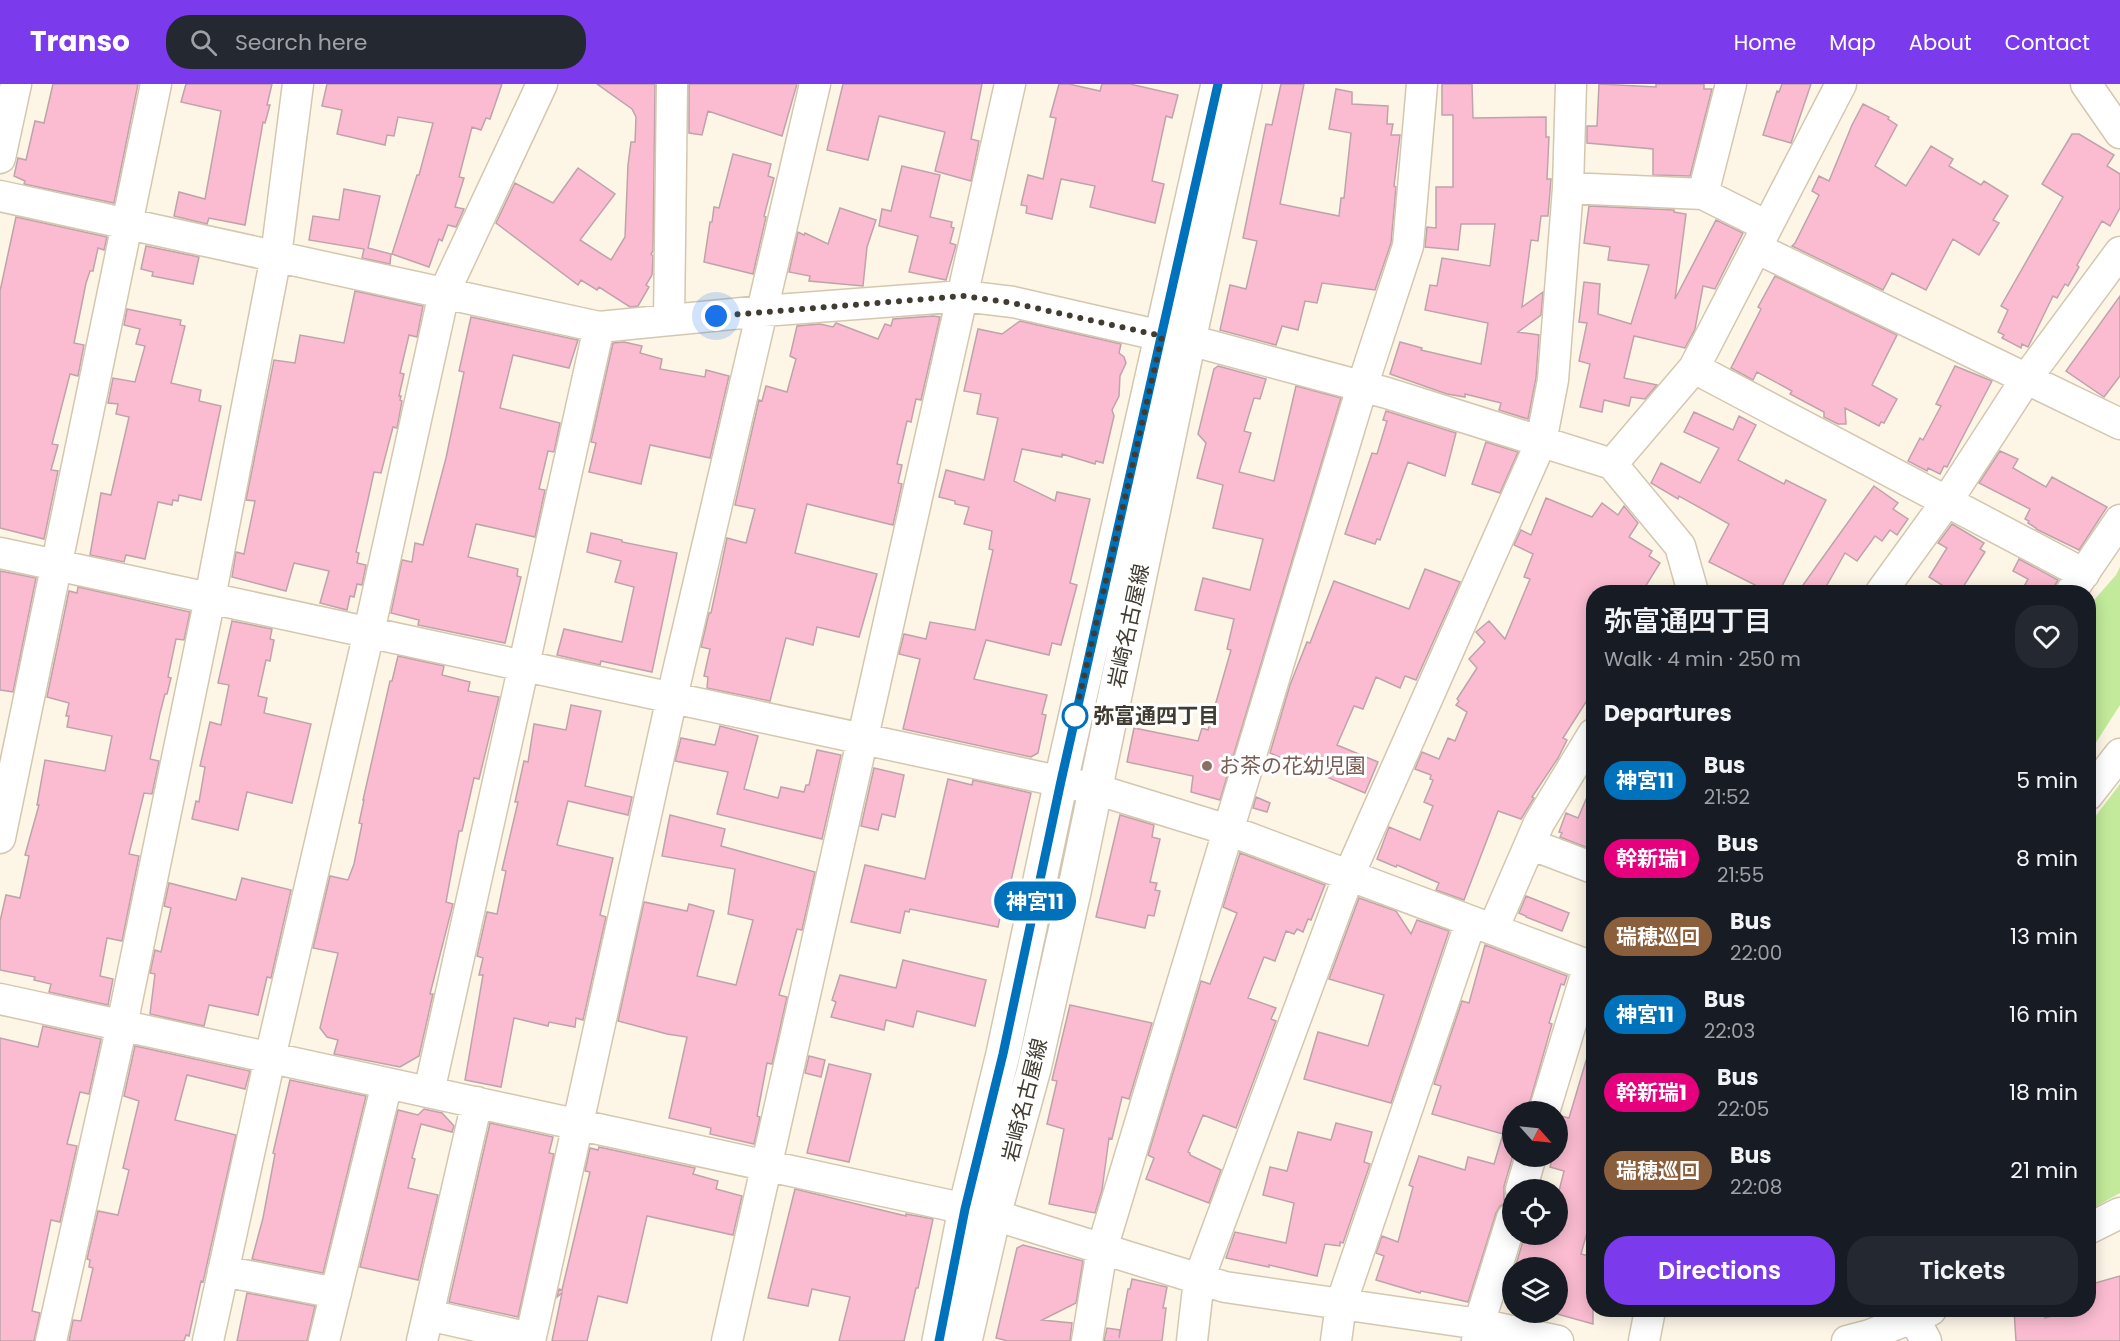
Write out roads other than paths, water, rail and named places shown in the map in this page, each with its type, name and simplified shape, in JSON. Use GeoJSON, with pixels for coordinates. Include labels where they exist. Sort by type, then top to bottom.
{"type":"FeatureCollection","features":[{"type":"Feature","properties":{"kind":"main road","name":"岩崎名古屋線"},"geometry":{"type":"LineString","coordinates":[[939,1341],[980,1212],[1034,1070],[1095,789],[1218,84]]}},
{"type":"Feature","properties":{"kind":"main road","name":"岩崎名古屋線"},"geometry":{"type":"LineString","coordinates":[[965,1341],[980,1212],[1003,1054],[1061,781],[1175,338],[1245,84]]}},
{"type":"Feature","properties":{"kind":"street"},"geometry":{"type":"LineString","coordinates":[[0,158],[16,84]]}},
{"type":"Feature","properties":{"kind":"street"},"geometry":{"type":"LineString","coordinates":[[0,838],[156,84]]}},
{"type":"Feature","properties":{"kind":"street"},"geometry":{"type":"LineString","coordinates":[[51,1341],[122,1025],[210,598],[276,256],[298,84]]}},
{"type":"Feature","properties":{"kind":"street"},"geometry":{"type":"LineString","coordinates":[[208,1341],[444,293],[542,84]]}},
{"type":"Feature","properties":{"kind":"street"},"geometry":{"type":"LineString","coordinates":[[669,320],[672,84]]}},
{"type":"Feature","properties":{"kind":"street"},"geometry":{"type":"LineString","coordinates":[[477,1102],[425,1328],[530,1339],[672,697],[815,84]]}},
{"type":"Feature","properties":{"kind":"street"},"geometry":{"type":"LineString","coordinates":[[727,1341],[1010,84]]}},
{"type":"Feature","properties":{"kind":"street"},"geometry":{"type":"LineString","coordinates":[[1087,1341],[1102,1249],[1362,387],[1408,246],[1422,84]]}},
{"type":"Feature","properties":{"kind":"street"},"geometry":{"type":"LineString","coordinates":[[1192,1341],[1200,1279],[1349,875],[1541,442],[1553,380],[1568,188],[1571,84]]}},
{"type":"Feature","properties":{"kind":"street"},"geometry":{"type":"LineString","coordinates":[[1703,194],[1731,84]]}},
{"type":"Feature","properties":{"kind":"street"},"geometry":{"type":"LineString","coordinates":[[1612,464],[1694,368],[1841,84]]}},
{"type":"Feature","properties":{"kind":"street"},"geometry":{"type":"LineString","coordinates":[[2085,84],[2120,133]]}},
{"type":"Feature","properties":{"kind":"street"},"geometry":{"type":"LineString","coordinates":[[1568,188],[1703,194],[1762,237],[2026,379],[2120,424]]}},
{"type":"Feature","properties":{"kind":"street"},"geometry":{"type":"LineString","coordinates":[[0,196],[599,327],[763,311],[963,296],[1013,303],[1175,338],[1362,387],[1612,464],[1680,546],[1685,585]]}},
{"type":"Feature","properties":{"kind":"street"},"geometry":{"type":"LineString","coordinates":[[1886,585],[1947,501],[2026,379],[2120,252]]}},
{"type":"Feature","properties":{"kind":"street"},"geometry":{"type":"LineString","coordinates":[[429,1092],[599,327]]}},
{"type":"Feature","properties":{"kind":"street"},"geometry":{"type":"LineString","coordinates":[[1694,368],[1947,501],[2077,583],[2120,520]]}},
{"type":"Feature","properties":{"kind":"street"},"geometry":{"type":"LineString","coordinates":[[0,553],[1095,789],[1228,830],[1586,964]]}},
{"type":"Feature","properties":{"kind":"street"},"geometry":{"type":"LineString","coordinates":[[2096,785],[2120,754]]}},
{"type":"Feature","properties":{"kind":"street"},"geometry":{"type":"LineString","coordinates":[[1336,1341],[1341,1304],[1482,925],[1530,843],[1539,822],[1580,781],[1586,759]]}},
{"type":"Feature","properties":{"kind":"street"},"geometry":{"type":"LineString","coordinates":[[1530,843],[1586,865]]}},
{"type":"Feature","properties":{"kind":"street"},"geometry":{"type":"LineString","coordinates":[[1548,1101],[1586,982]]}},
{"type":"Feature","properties":{"kind":"street"},"geometry":{"type":"LineString","coordinates":[[0,999],[980,1212],[1226,1287],[1341,1304],[1478,1333],[1558,1341]]}},
{"type":"Feature","properties":{"kind":"street"},"geometry":{"type":"LineString","coordinates":[[324,1341],[387,1083]]}},
{"type":"Feature","properties":{"kind":"street"},"geometry":{"type":"LineString","coordinates":[[2096,1226],[2118,1217]]}},
{"type":"Feature","properties":{"kind":"street"},"geometry":{"type":"LineString","coordinates":[[1478,1333],[1504,1245]]}},
{"type":"Feature","properties":{"kind":"street"},"geometry":{"type":"LineString","coordinates":[[223,1271],[336,1293]]}},
{"type":"Feature","properties":{"kind":"street"},"geometry":{"type":"LineString","coordinates":[[1644,1341],[1649,1317]]}},
{"type":"Feature","properties":{"kind":"street"},"geometry":{"type":"LineString","coordinates":[[1862,1339],[1923,1323]]}},
{"type":"Feature","properties":{"kind":"place","name":"弥富通四丁目"},"geometry":{"type":"Point","coordinates":[1075,716]}},
{"type":"Feature","properties":{"kind":"place","name":"お茶の花幼児園"},"geometry":{"type":"Point","coordinates":[1207,766]}}]}
